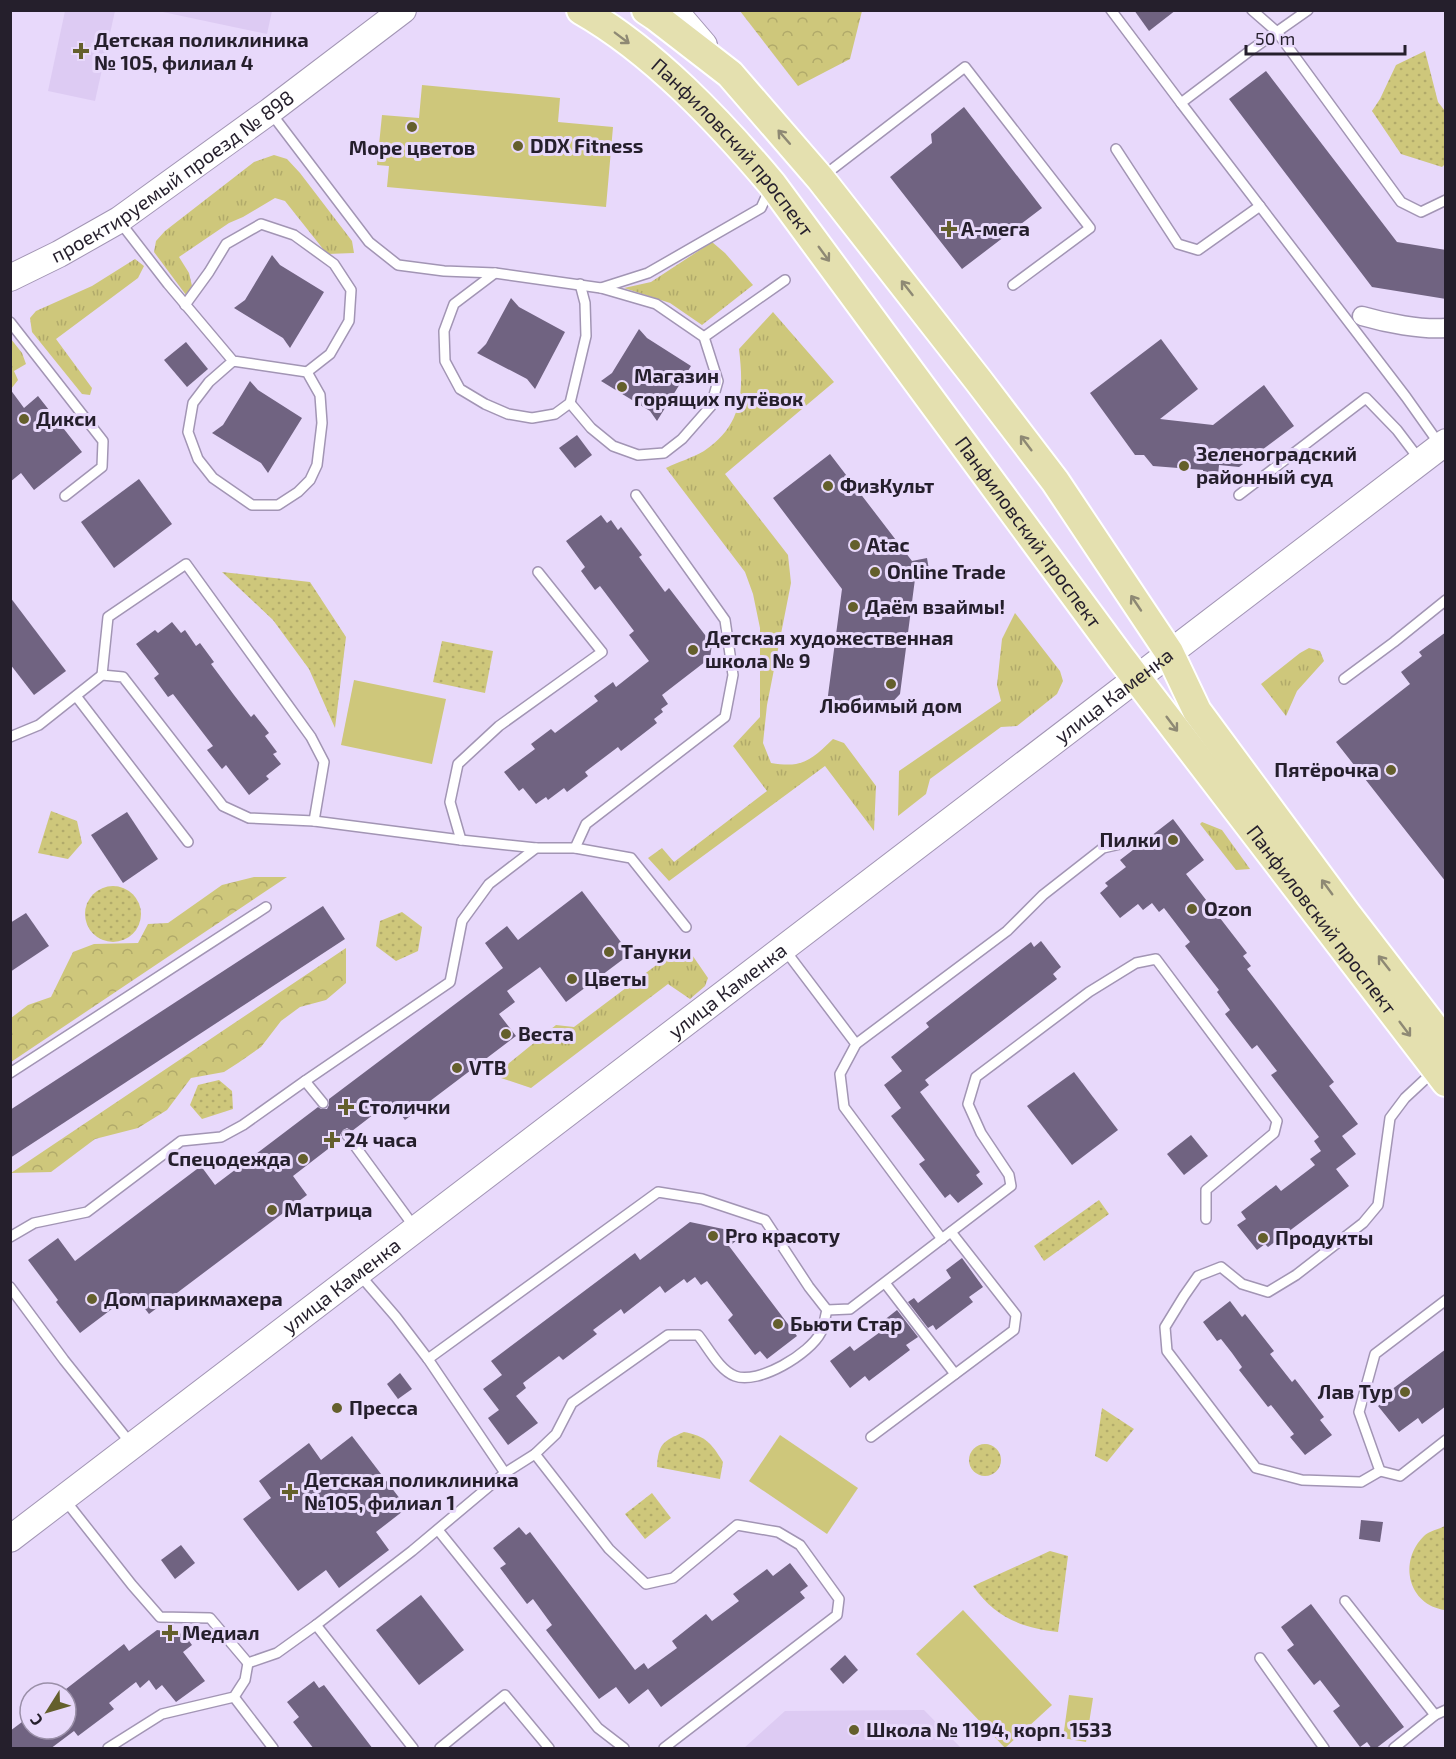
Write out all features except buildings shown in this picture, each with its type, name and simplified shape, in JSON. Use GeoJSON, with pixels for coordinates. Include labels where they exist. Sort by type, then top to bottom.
{"type":"FeatureCollection","features":[{"type":"Feature","properties":{"kind":"main road","name":"проектируемый проезд № 898"},"geometry":{"type":"LineString","coordinates":[[357,46],[379,17],[381,10]]}},
{"type":"Feature","properties":{"kind":"main road","name":"проектируемый проезд № 898"},"geometry":{"type":"LineString","coordinates":[[10,278],[59,254],[119,220],[270,111],[403,10]]}},
{"type":"Feature","properties":{"kind":"main road","name":"Панфиловский проспект"},"geometry":{"type":"LineString","coordinates":[[581,10],[623,38],[699,104],[744,150],[772,184],[1136,678],[1441,1076]]}},
{"type":"Feature","properties":{"kind":"main road","name":"Панфиловский проспект"},"geometry":{"type":"LineString","coordinates":[[646,10],[730,74],[820,178],[1055,482],[1169,652],[1197,711],[1351,920],[1446,1043]]}},
{"type":"Feature","properties":{"kind":"main road"},"geometry":{"type":"LineString","coordinates":[[674,10],[730,74]]}},
{"type":"Feature","properties":{"kind":"main road","name":"улица Каменка"},"geometry":{"type":"LineString","coordinates":[[10,1539],[1436,449]]}},
{"type":"Feature","properties":{"kind":"street"},"geometry":{"type":"LineString","coordinates":[[1362,316],[1432,329],[1446,328]]}},
{"type":"Feature","properties":{"kind":"lane"},"geometry":{"type":"LineString","coordinates":[[1111,10],[1406,397],[1436,449]]}},
{"type":"Feature","properties":{"kind":"lane"},"geometry":{"type":"LineString","coordinates":[[1252,10],[1277,32],[1401,202],[1421,212],[1446,200]]}},
{"type":"Feature","properties":{"kind":"lane"},"geometry":{"type":"LineString","coordinates":[[1181,103],[1308,10]]}},
{"type":"Feature","properties":{"kind":"lane"},"geometry":{"type":"LineString","coordinates":[[820,178],[965,67],[1090,228],[1014,285]]}},
{"type":"Feature","properties":{"kind":"lane"},"geometry":{"type":"LineString","coordinates":[[270,111],[369,242],[398,265],[444,271],[495,273],[580,284],[656,304],[704,337],[718,381],[711,406],[682,439],[664,453],[638,455],[613,447],[591,428],[570,403]]}},
{"type":"Feature","properties":{"kind":"lane"},"geometry":{"type":"LineString","coordinates":[[1116,149],[1178,244],[1198,250],[1260,206]]}},
{"type":"Feature","properties":{"kind":"lane"},"geometry":{"type":"LineString","coordinates":[[602,288],[648,273],[761,208],[772,184]]}},
{"type":"Feature","properties":{"kind":"lane"},"geometry":{"type":"LineString","coordinates":[[119,220],[185,305],[233,361],[307,372],[330,354],[349,321],[351,290],[334,264],[294,236],[261,224],[226,244],[185,305]]}},
{"type":"Feature","properties":{"kind":"lane"},"geometry":{"type":"LineString","coordinates":[[495,273],[454,304],[444,331],[445,361],[460,388],[485,404],[508,414],[532,418],[555,414],[570,403],[586,336],[585,303],[580,284]]}},
{"type":"Feature","properties":{"kind":"lane"},"geometry":{"type":"LineString","coordinates":[[704,337],[785,280]]}},
{"type":"Feature","properties":{"kind":"lane"},"geometry":{"type":"LineString","coordinates":[[10,322],[103,441],[102,467],[65,496]]}},
{"type":"Feature","properties":{"kind":"lane"},"geometry":{"type":"LineString","coordinates":[[233,361],[209,382],[193,403],[188,432],[198,459],[213,478],[252,505],[278,504],[298,492],[309,480],[317,465],[322,423],[320,395],[307,372]]}},
{"type":"Feature","properties":{"kind":"lane"},"geometry":{"type":"LineString","coordinates":[[1239,495],[1366,398],[1397,430],[1436,449]]}},
{"type":"Feature","properties":{"kind":"lane"},"geometry":{"type":"LineString","coordinates":[[575,848],[586,824],[725,717],[733,675],[725,620],[636,495]]}},
{"type":"Feature","properties":{"kind":"lane"},"geometry":{"type":"LineString","coordinates":[[102,675],[108,617],[186,564],[311,737],[324,762],[314,821]]}},
{"type":"Feature","properties":{"kind":"lane"},"geometry":{"type":"LineString","coordinates":[[461,840],[450,802],[458,764],[499,726],[602,652],[538,572]]}},
{"type":"Feature","properties":{"kind":"lane"},"geometry":{"type":"LineString","coordinates":[[1344,679],[1446,600]]}},
{"type":"Feature","properties":{"kind":"lane"},"geometry":{"type":"LineString","coordinates":[[12,733],[39,725],[102,675],[123,677],[223,806],[249,818],[314,821],[536,848],[575,848],[631,858],[686,927]]}},
{"type":"Feature","properties":{"kind":"lane"},"geometry":{"type":"LineString","coordinates":[[75,696],[188,842]]}},
{"type":"Feature","properties":{"kind":"lane"},"geometry":{"type":"LineString","coordinates":[[942,1239],[844,1107],[840,1074],[856,1044],[1007,931],[1043,895],[1103,848],[1129,842]]}},
{"type":"Feature","properties":{"kind":"lane"},"geometry":{"type":"LineString","coordinates":[[10,1237],[34,1223],[87,1212],[181,1141],[221,1137],[243,1125],[450,982],[462,921],[489,884],[536,848]]}},
{"type":"Feature","properties":{"kind":"lane"},"geometry":{"type":"LineString","coordinates":[[10,1073],[266,907]]}},
{"type":"Feature","properties":{"kind":"lane"},"geometry":{"type":"LineString","coordinates":[[784,948],[856,1044]]}},
{"type":"Feature","properties":{"kind":"lane"},"geometry":{"type":"LineString","coordinates":[[827,1310],[850,1309],[1011,1186],[1009,1175],[981,1133],[968,1104],[976,1077],[1089,992],[1136,963],[1156,959],[1277,1121],[1274,1133],[1206,1190],[1206,1220]]}},
{"type":"Feature","properties":{"kind":"lane"},"geometry":{"type":"LineString","coordinates":[[1441,1076],[1405,1098],[1390,1118],[1378,1205],[1363,1223],[1296,1275],[1268,1292],[1242,1284],[1221,1268],[1198,1276],[1165,1327],[1167,1351],[1256,1468],[1302,1480],[1360,1482],[1380,1471],[1400,1476],[1446,1440]]}},
{"type":"Feature","properties":{"kind":"lane"},"geometry":{"type":"LineString","coordinates":[[305,1081],[323,1103]]}},
{"type":"Feature","properties":{"kind":"lane"},"geometry":{"type":"LineString","coordinates":[[347,1135],[416,1230]]}},
{"type":"Feature","properties":{"kind":"lane"},"geometry":{"type":"LineString","coordinates":[[428,1359],[658,1192],[702,1199],[765,1220],[827,1310]]}},
{"type":"Feature","properties":{"kind":"lane"},"geometry":{"type":"LineString","coordinates":[[871,1437],[1014,1330],[1016,1315],[951,1232]]}},
{"type":"Feature","properties":{"kind":"lane"},"geometry":{"type":"LineString","coordinates":[[358,1274],[428,1359],[505,1473]]}},
{"type":"Feature","properties":{"kind":"lane"},"geometry":{"type":"LineString","coordinates":[[885,1283],[955,1374]]}},
{"type":"Feature","properties":{"kind":"lane"},"geometry":{"type":"LineString","coordinates":[[10,1287],[133,1447]]}},
{"type":"Feature","properties":{"kind":"lane"},"geometry":{"type":"LineString","coordinates":[[1380,1471],[1359,1412],[1376,1354],[1446,1300]]}},
{"type":"Feature","properties":{"kind":"lane"},"geometry":{"type":"LineString","coordinates":[[248,1663],[277,1653],[438,1530],[505,1473],[535,1454],[556,1434],[572,1403],[668,1335],[698,1335],[720,1364],[734,1376],[748,1378],[770,1372],[795,1359],[820,1334],[827,1310]]}},
{"type":"Feature","properties":{"kind":"lane"},"geometry":{"type":"LineString","coordinates":[[535,1454],[609,1550],[646,1584],[673,1578],[737,1526],[778,1532],[800,1545],[839,1599],[837,1615],[664,1749]]}},
{"type":"Feature","properties":{"kind":"lane"},"geometry":{"type":"LineString","coordinates":[[64,1498],[132,1586],[160,1617],[210,1618],[248,1663]]}},
{"type":"Feature","properties":{"kind":"lane"},"geometry":{"type":"LineString","coordinates":[[438,1530],[598,1728],[624,1749]]}},
{"type":"Feature","properties":{"kind":"lane"},"geometry":{"type":"LineString","coordinates":[[1345,1601],[1435,1715]]}},
{"type":"Feature","properties":{"kind":"lane"},"geometry":{"type":"LineString","coordinates":[[316,1625],[413,1749]]}},
{"type":"Feature","properties":{"kind":"lane"},"geometry":{"type":"LineString","coordinates":[[1260,1658],[1324,1749]]}},
{"type":"Feature","properties":{"kind":"lane"},"geometry":{"type":"LineString","coordinates":[[108,1749],[162,1714],[234,1697],[245,1680],[248,1663]]}},
{"type":"Feature","properties":{"kind":"lane"},"geometry":{"type":"LineString","coordinates":[[443,1748],[505,1695],[549,1749]]}},
{"type":"Feature","properties":{"kind":"lane"},"geometry":{"type":"LineString","coordinates":[[234,1697],[273,1749]]}},
{"type":"Feature","properties":{"kind":"lane"},"geometry":{"type":"LineString","coordinates":[[1394,1749],[1435,1715],[1446,1710]]}},
{"type":"Feature","properties":{"kind":"shaded area","name":"Детская поликлиника № 105, филиал 4"},"geometry":{"type":"Polygon","coordinates":[[[272,10],[267,34],[158,11],[272,10]]]}},
{"type":"Feature","properties":{"kind":"shaded area","name":"Детская поликлиника № 105, филиал 4"},"geometry":{"type":"Polygon","coordinates":[[[65,11],[115,11],[95,101],[48,91],[65,11]]]}},
{"type":"Feature","properties":{"kind":"shaded area","name":"Школа № 1194, корп. 1533"},"geometry":{"type":"Polygon","coordinates":[[[924,1710],[961,1748],[744,1748],[785,1711],[924,1710]]]}},
{"type":"Feature","properties":{"kind":"green space"},"geometry":{"type":"Polygon","coordinates":[[[740,11],[862,11],[850,59],[798,86],[740,11]]]}},
{"type":"Feature","properties":{"kind":"green space"},"geometry":{"type":"Polygon","coordinates":[[[1425,51],[1438,102],[1445,111],[1445,164],[1442,167],[1401,154],[1372,111],[1396,65],[1425,51]]]}},
{"type":"Feature","properties":{"kind":"green space"},"geometry":{"type":"Polygon","coordinates":[[[422,85],[560,98],[558,122],[613,127],[606,207],[387,187],[389,166],[377,165],[382,115],[419,118],[422,85]]]}},
{"type":"Feature","properties":{"kind":"green space"},"geometry":{"type":"Polygon","coordinates":[[[274,155],[287,159],[300,173],[352,241],[354,253],[327,254],[285,201],[275,198],[229,223],[179,257],[189,273],[192,286],[186,295],[154,252],[156,241],[165,231],[254,162],[274,155]]]}},
{"type":"Feature","properties":{"kind":"green space"},"geometry":{"type":"Polygon","coordinates":[[[712,242],[725,253],[753,285],[702,325],[670,303],[624,288],[651,282],[712,242]]]}},
{"type":"Feature","properties":{"kind":"green space"},"geometry":{"type":"Polygon","coordinates":[[[135,259],[144,266],[138,278],[56,339],[92,388],[90,395],[82,394],[32,332],[30,318],[36,311],[92,286],[135,259]]]}},
{"type":"Feature","properties":{"kind":"green space"},"geometry":{"type":"Polygon","coordinates":[[[773,312],[834,382],[725,474],[788,555],[791,583],[767,705],[763,743],[771,763],[791,764],[812,758],[833,739],[844,743],[876,786],[874,831],[825,766],[669,881],[648,858],[662,848],[674,862],[767,791],[733,746],[760,717],[760,628],[753,594],[745,572],[666,468],[704,451],[727,430],[734,418],[740,393],[739,349],[773,312]]]}},
{"type":"Feature","properties":{"kind":"green space"},"geometry":{"type":"Polygon","coordinates":[[[11,339],[22,353],[26,364],[14,371],[18,380],[11,389],[11,339]]]}},
{"type":"Feature","properties":{"kind":"green space"},"geometry":{"type":"Polygon","coordinates":[[[222,572],[310,582],[346,637],[335,728],[309,669],[273,620],[222,572]]]}},
{"type":"Feature","properties":{"kind":"green space"},"geometry":{"type":"Polygon","coordinates":[[[1015,613],[1060,671],[1063,681],[1057,694],[1017,726],[1001,727],[930,779],[926,794],[898,816],[899,771],[1001,701],[997,685],[1002,639],[1015,613]]]}},
{"type":"Feature","properties":{"kind":"green space"},"geometry":{"type":"Polygon","coordinates":[[[442,641],[493,651],[485,693],[433,682],[442,641]]]}},
{"type":"Feature","properties":{"kind":"green space"},"geometry":{"type":"Polygon","coordinates":[[[1309,648],[1320,651],[1324,661],[1297,691],[1286,716],[1261,684],[1309,648]]]}},
{"type":"Feature","properties":{"kind":"green space"},"geometry":{"type":"Polygon","coordinates":[[[354,680],[446,699],[432,764],[341,745],[354,680]]]}},
{"type":"Feature","properties":{"kind":"green space"},"geometry":{"type":"Polygon","coordinates":[[[51,811],[77,821],[82,843],[68,859],[38,853],[51,811]]]}},
{"type":"Feature","properties":{"kind":"green space"},"geometry":{"type":"Polygon","coordinates":[[[1202,822],[1222,830],[1250,869],[1236,870],[1200,824],[1202,822]]]}},
{"type":"Feature","properties":{"kind":"green space"},"geometry":{"type":"Polygon","coordinates":[[[254,877],[287,877],[11,1062],[11,1018],[28,1005],[51,997],[73,952],[94,944],[138,943],[148,924],[168,923],[222,885],[254,877]]]}},
{"type":"Feature","properties":{"kind":"green space"},"geometry":{"type":"Polygon","coordinates":[[[113,886],[124,888],[133,894],[139,903],[141,914],[139,925],[133,934],[124,940],[113,942],[102,940],[93,934],[87,925],[85,914],[87,903],[93,894],[102,888],[113,886]]]}},
{"type":"Feature","properties":{"kind":"green space"},"geometry":{"type":"Polygon","coordinates":[[[402,912],[422,927],[418,951],[396,961],[376,946],[380,921],[402,912]]]}},
{"type":"Feature","properties":{"kind":"green space"},"geometry":{"type":"Polygon","coordinates":[[[346,948],[346,983],[326,1000],[300,1007],[281,1021],[261,1047],[238,1063],[224,1072],[191,1078],[167,1110],[138,1128],[95,1139],[51,1172],[11,1173],[346,948]]]}},
{"type":"Feature","properties":{"kind":"green space"},"geometry":{"type":"Polygon","coordinates":[[[679,948],[688,949],[708,978],[705,986],[690,999],[668,984],[531,1088],[501,1078],[502,1069],[556,1025],[574,1027],[679,948]]]}},
{"type":"Feature","properties":{"kind":"green space"},"geometry":{"type":"Polygon","coordinates":[[[219,1080],[232,1091],[233,1109],[202,1119],[190,1105],[198,1085],[219,1080]]]}},
{"type":"Feature","properties":{"kind":"green space"},"geometry":{"type":"Polygon","coordinates":[[[1099,1200],[1109,1214],[1044,1261],[1034,1246],[1099,1200]]]}},
{"type":"Feature","properties":{"kind":"green space"},"geometry":{"type":"Polygon","coordinates":[[[1102,1408],[1134,1429],[1107,1462],[1095,1456],[1102,1408]]]}},
{"type":"Feature","properties":{"kind":"green space"},"geometry":{"type":"Polygon","coordinates":[[[684,1432],[703,1438],[715,1450],[723,1462],[720,1479],[657,1467],[660,1448],[663,1444],[684,1432]]]}},
{"type":"Feature","properties":{"kind":"green space"},"geometry":{"type":"Polygon","coordinates":[[[780,1435],[858,1488],[827,1534],[749,1481],[780,1435]]]}},
{"type":"Feature","properties":{"kind":"green space"},"geometry":{"type":"Polygon","coordinates":[[[985,1444],[996,1449],[1001,1460],[996,1471],[985,1476],[974,1471],[969,1460],[974,1449],[985,1444]]]}},
{"type":"Feature","properties":{"kind":"green space"},"geometry":{"type":"Polygon","coordinates":[[[652,1493],[671,1518],[645,1539],[625,1514],[652,1493]]]}},
{"type":"Feature","properties":{"kind":"green space"},"geometry":{"type":"Polygon","coordinates":[[[1445,1526],[1445,1610],[1422,1600],[1415,1591],[1409,1569],[1416,1546],[1424,1536],[1445,1526]]]}},
{"type":"Feature","properties":{"kind":"green space"},"geometry":{"type":"Polygon","coordinates":[[[1050,1551],[1068,1556],[1058,1632],[1032,1627],[1010,1619],[990,1606],[973,1586],[1050,1551]]]}},
{"type":"Feature","properties":{"kind":"green space"},"geometry":{"type":"Polygon","coordinates":[[[963,1610],[1052,1705],[1005,1748],[916,1654],[963,1610]]]}},
{"type":"Feature","properties":{"kind":"green space"},"geometry":{"type":"Polygon","coordinates":[[[1069,1695],[1093,1698],[1086,1742],[1063,1738],[1069,1695]]]}},
{"type":"Feature","properties":{"kind":"place","name":"Детская поликлиника № 105, филиал 4"},"geometry":{"type":"Point","coordinates":[81,51]}},
{"type":"Feature","properties":{"kind":"place","name":"Море цветов"},"geometry":{"type":"Point","coordinates":[412,127]}},
{"type":"Feature","properties":{"kind":"place","name":"DDX Fitness"},"geometry":{"type":"Point","coordinates":[518,146]}},
{"type":"Feature","properties":{"kind":"place","name":"А-мега"},"geometry":{"type":"Point","coordinates":[949,229]}},
{"type":"Feature","properties":{"kind":"place","name":"Магазин горящих путёвок"},"geometry":{"type":"Point","coordinates":[622,387]}},
{"type":"Feature","properties":{"kind":"place","name":"Дикси"},"geometry":{"type":"Point","coordinates":[24,419]}},
{"type":"Feature","properties":{"kind":"place","name":"Зеленоградский районный суд"},"geometry":{"type":"Point","coordinates":[1184,466]}},
{"type":"Feature","properties":{"kind":"place","name":"ФизКульт"},"geometry":{"type":"Point","coordinates":[828,486]}},
{"type":"Feature","properties":{"kind":"place","name":"Atac"},"geometry":{"type":"Point","coordinates":[855,545]}},
{"type":"Feature","properties":{"kind":"place","name":"Online Trade"},"geometry":{"type":"Point","coordinates":[875,572]}},
{"type":"Feature","properties":{"kind":"place","name":"Даём взаймы!"},"geometry":{"type":"Point","coordinates":[853,607]}},
{"type":"Feature","properties":{"kind":"place","name":"Детская художественная школа № 9"},"geometry":{"type":"Point","coordinates":[693,650]}},
{"type":"Feature","properties":{"kind":"place","name":"Любимый дом"},"geometry":{"type":"Point","coordinates":[891,684]}},
{"type":"Feature","properties":{"kind":"place","name":"Пятёрочка"},"geometry":{"type":"Point","coordinates":[1391,770]}},
{"type":"Feature","properties":{"kind":"place","name":"Пилки"},"geometry":{"type":"Point","coordinates":[1173,840]}},
{"type":"Feature","properties":{"kind":"place","name":"Ozon"},"geometry":{"type":"Point","coordinates":[1192,909]}},
{"type":"Feature","properties":{"kind":"place","name":"Тануки"},"geometry":{"type":"Point","coordinates":[609,952]}},
{"type":"Feature","properties":{"kind":"place","name":"Цветы"},"geometry":{"type":"Point","coordinates":[572,979]}},
{"type":"Feature","properties":{"kind":"place","name":"Веста"},"geometry":{"type":"Point","coordinates":[506,1034]}},
{"type":"Feature","properties":{"kind":"place","name":"VTB"},"geometry":{"type":"Point","coordinates":[457,1068]}},
{"type":"Feature","properties":{"kind":"place","name":"Столички"},"geometry":{"type":"Point","coordinates":[346,1107]}},
{"type":"Feature","properties":{"kind":"place","name":"24 часа"},"geometry":{"type":"Point","coordinates":[332,1140]}},
{"type":"Feature","properties":{"kind":"place","name":"Спецодежда"},"geometry":{"type":"Point","coordinates":[303,1159]}},
{"type":"Feature","properties":{"kind":"place","name":"Матрица"},"geometry":{"type":"Point","coordinates":[272,1210]}},
{"type":"Feature","properties":{"kind":"place","name":"Pro красоту"},"geometry":{"type":"Point","coordinates":[713,1236]}},
{"type":"Feature","properties":{"kind":"place","name":"Продукты"},"geometry":{"type":"Point","coordinates":[1263,1238]}},
{"type":"Feature","properties":{"kind":"place","name":"Дом парикмахера"},"geometry":{"type":"Point","coordinates":[92,1299]}},
{"type":"Feature","properties":{"kind":"place","name":"Бьюти Стар"},"geometry":{"type":"Point","coordinates":[778,1324]}},
{"type":"Feature","properties":{"kind":"place","name":"Лав Тур"},"geometry":{"type":"Point","coordinates":[1405,1392]}},
{"type":"Feature","properties":{"kind":"place","name":"Пресса"},"geometry":{"type":"Point","coordinates":[337,1408]}},
{"type":"Feature","properties":{"kind":"place","name":"Детская поликлиника №105, филиал 1"},"geometry":{"type":"Point","coordinates":[290,1492]}},
{"type":"Feature","properties":{"kind":"place","name":"Медиал"},"geometry":{"type":"Point","coordinates":[170,1633]}},
{"type":"Feature","properties":{"kind":"place","name":"Школа № 1194, корп. 1533"},"geometry":{"type":"Point","coordinates":[854,1730]}}]}
